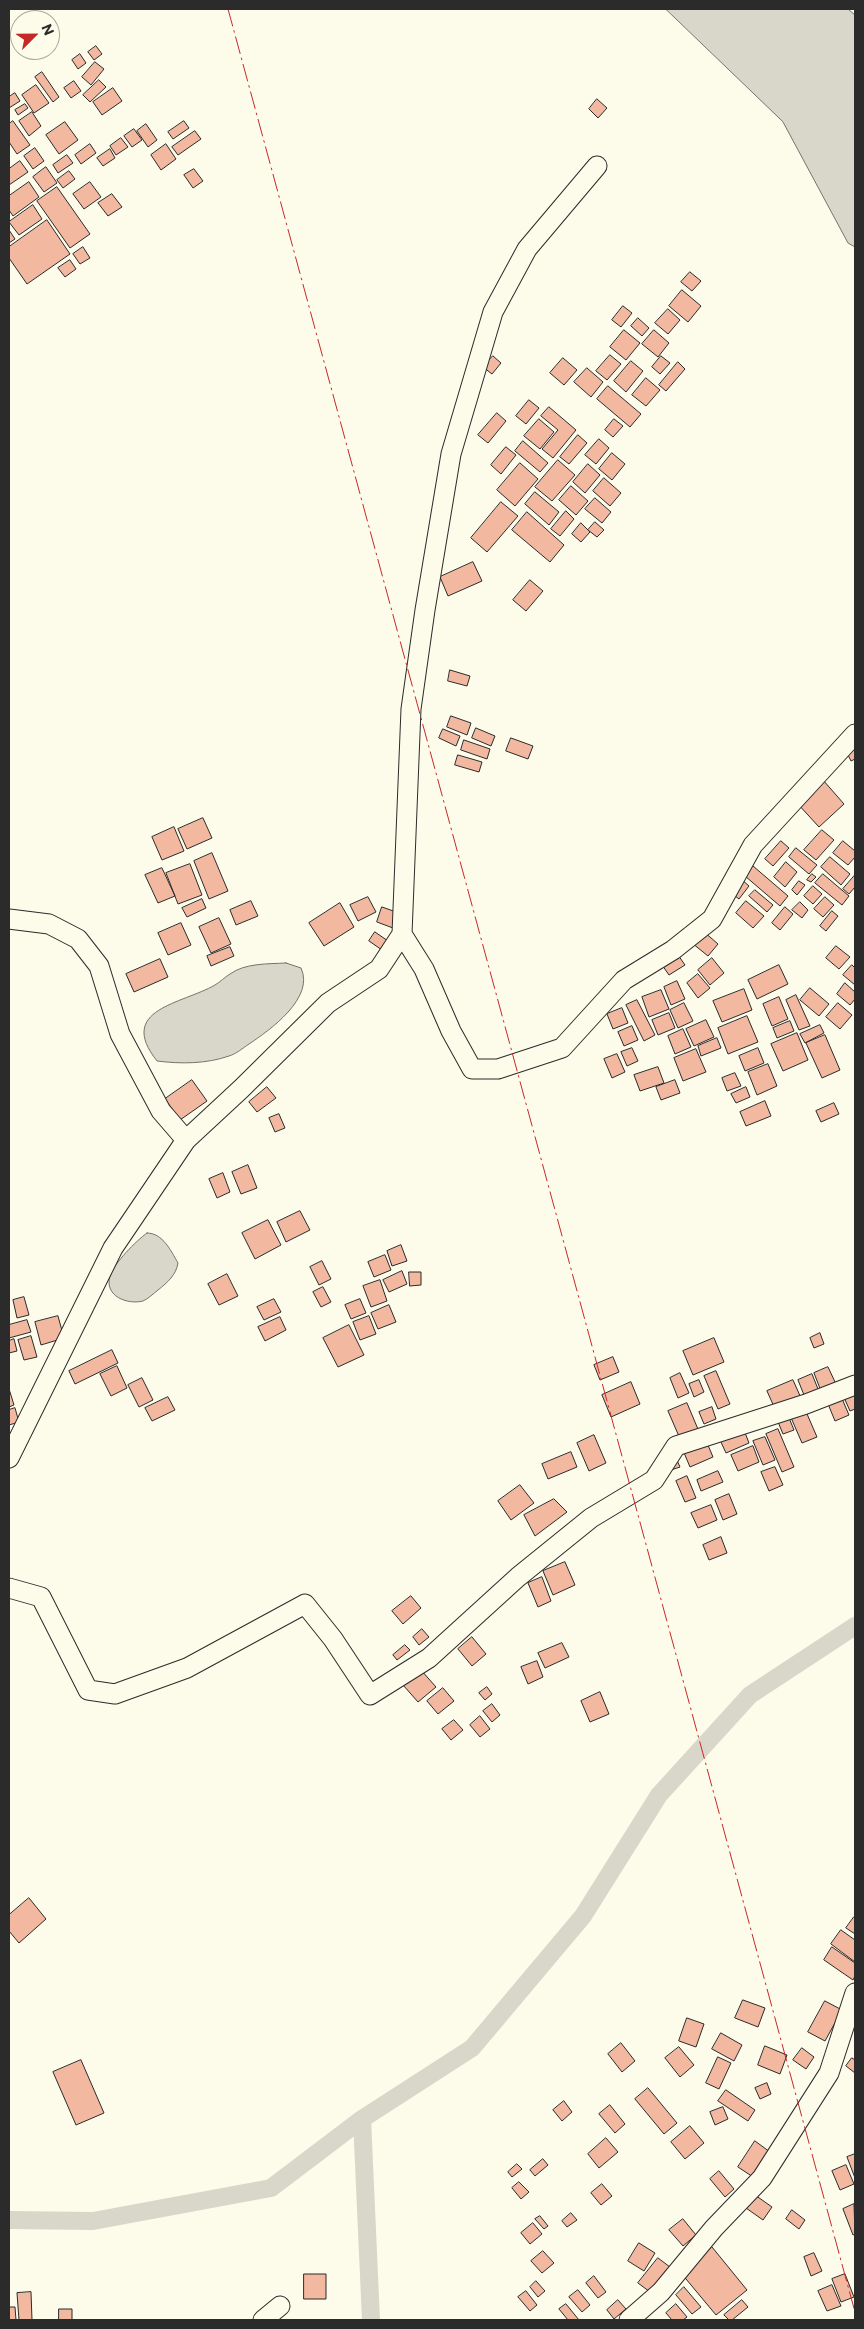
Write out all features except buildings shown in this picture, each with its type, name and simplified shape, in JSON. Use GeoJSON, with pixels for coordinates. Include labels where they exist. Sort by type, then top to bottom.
{"type":"FeatureCollection","features":[{"type":"Feature","properties":{"kind":"street"},"geometry":{"type":"LineString","coordinates":[[9,1458],[113,1248],[186,1140],[229,1101],[328,1003],[379,969],[402,934],[411,709],[425,610],[451,454],[493,312],[527,249],[597,166]]}},
{"type":"Feature","properties":{"kind":"street"},"geometry":{"type":"LineString","coordinates":[[402,934],[424,969],[451,1031],[472,1069],[498,1069],[562,1048],[624,980],[673,950],[712,919],[753,845],[855,734]]}},
{"type":"Feature","properties":{"kind":"street"},"geometry":{"type":"LineString","coordinates":[[9,919],[49,924],[78,939],[99,966],[120,1034],[160,1111],[186,1140]]}},
{"type":"Feature","properties":{"kind":"street"},"geometry":{"type":"LineString","coordinates":[[9,1588],[41,1597],[88,1690],[115,1694],[187,1668],[305,1604],[333,1639],[370,1695],[430,1658],[518,1577],[591,1518],[654,1480],[676,1446],[806,1404],[855,1385]]}},
{"type":"Feature","properties":{"kind":"street"},"geometry":{"type":"LineString","coordinates":[[629,2320],[661,2292],[714,2228],[762,2178],[829,2073],[855,1993]]}},
{"type":"Feature","properties":{"kind":"street"},"geometry":{"type":"LineString","coordinates":[[263,2320],[280,2306]]}},
{"type":"Feature","properties":{"kind":"shaded area"},"geometry":{"type":"Polygon","coordinates":[[[666,9],[848,9],[855,15],[855,247],[848,243],[783,122],[666,9]]]}},
{"type":"Feature","properties":{"kind":"shaded area"},"geometry":{"type":"Polygon","coordinates":[[[286,963],[301,968],[304,979],[302,991],[288,1012],[268,1030],[237,1052],[220,1059],[193,1063],[157,1061],[146,1044],[144,1030],[149,1019],[158,1011],[215,985],[236,970],[257,965],[286,963]]]}},
{"type":"Feature","properties":{"kind":"shaded area"},"geometry":{"type":"Polygon","coordinates":[[[147,1233],[162,1239],[178,1263],[177,1267],[168,1281],[147,1299],[130,1302],[118,1298],[110,1289],[109,1283],[112,1271],[132,1247],[147,1233]]]}},
{"type":"Feature","properties":{"kind":"waterway"},"geometry":{"type":"LineString","coordinates":[[9,2220],[93,2221],[271,2188],[362,2119],[472,2048],[583,1916],[659,1795],[750,1695],[855,1626]]}},
{"type":"Feature","properties":{"kind":"waterway"},"geometry":{"type":"LineString","coordinates":[[362,2119],[371,2320]]}},
{"type":"Feature","properties":{"kind":"power"},"geometry":{"type":"LineString","coordinates":[[228,9],[855,2312]]}}]}
